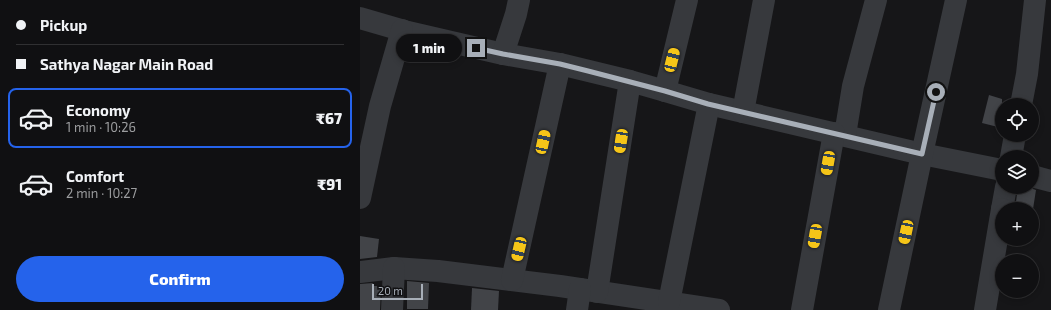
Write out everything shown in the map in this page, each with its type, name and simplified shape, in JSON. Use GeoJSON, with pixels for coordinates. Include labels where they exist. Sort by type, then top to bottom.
{"type":"FeatureCollection","features":[{"type":"Feature","properties":{"kind":"street"},"geometry":{"type":"LineString","coordinates":[[503,54],[519,0]]}},
{"type":"Feature","properties":{"kind":"street"},"geometry":{"type":"LineString","coordinates":[[665,91],[687,0]]}},
{"type":"Feature","properties":{"kind":"street"},"geometry":{"type":"LineString","coordinates":[[743,112],[764,0]]}},
{"type":"Feature","properties":{"kind":"street"},"geometry":{"type":"LineString","coordinates":[[802,310],[839,134],[876,0]]}},
{"type":"Feature","properties":{"kind":"street"},"geometry":{"type":"LineString","coordinates":[[889,310],[956,0]]}},
{"type":"Feature","properties":{"kind":"street"},"geometry":{"type":"LineString","coordinates":[[1022,98],[1027,74],[1035,0]]}},
{"type":"Feature","properties":{"kind":"street"},"geometry":{"type":"LineString","coordinates":[[360,18],[402,30],[503,54],[560,64],[630,81],[708,104],[922,154],[995,169]]}},
{"type":"Feature","properties":{"kind":"street"},"geometry":{"type":"LineString","coordinates":[[360,198],[380,106],[402,30]]}},
{"type":"Feature","properties":{"kind":"street"},"geometry":{"type":"LineString","coordinates":[[512,280],[560,64]]}},
{"type":"Feature","properties":{"kind":"street"},"geometry":{"type":"LineString","coordinates":[[584,297],[630,81]]}},
{"type":"Feature","properties":{"kind":"street"},"geometry":{"type":"LineString","coordinates":[[669,302],[708,104]]}},
{"type":"Feature","properties":{"kind":"street"},"geometry":{"type":"LineString","coordinates":[[1039,178],[1051,181]]}},
{"type":"Feature","properties":{"kind":"street"},"geometry":{"type":"LineString","coordinates":[[985,310],[996,246]]}},
{"type":"Feature","properties":{"kind":"street"},"geometry":{"type":"LineString","coordinates":[[392,310],[394,268]]}},
{"type":"Feature","properties":{"kind":"street"},"geometry":{"type":"LineString","coordinates":[[360,272],[394,268],[438,271],[512,280],[584,297],[669,302],[719,310]]}},
{"type":"Feature","properties":{"kind":"building"},"geometry":{"type":"Polygon","coordinates":[[[989,95],[999,98],[995,98],[995,126],[982,123],[989,95]]]}},
{"type":"Feature","properties":{"kind":"building"},"geometry":{"type":"Polygon","coordinates":[[[1017,194],[1035,194],[1034,202],[1016,202],[1017,194]]]}},
{"type":"Feature","properties":{"kind":"building"},"geometry":{"type":"Polygon","coordinates":[[[360,236],[379,239],[377,257],[360,259],[360,236]]]}},
{"type":"Feature","properties":{"kind":"building"},"geometry":{"type":"Polygon","coordinates":[[[407,281],[429,283],[428,309],[407,309],[407,281]]]}},
{"type":"Feature","properties":{"kind":"building"},"geometry":{"type":"Polygon","coordinates":[[[373,283],[372,286],[381,286],[380,310],[360,310],[360,284],[373,283]]]}},
{"type":"Feature","properties":{"kind":"building"},"geometry":{"type":"Polygon","coordinates":[[[472,288],[499,291],[498,310],[471,310],[472,288]]]}},
{"type":"Feature","properties":{"kind":"route"},"geometry":{"type":"LineString","coordinates":[[476,48],[560,64],[630,81],[708,104],[922,154],[936,92]]}}]}
